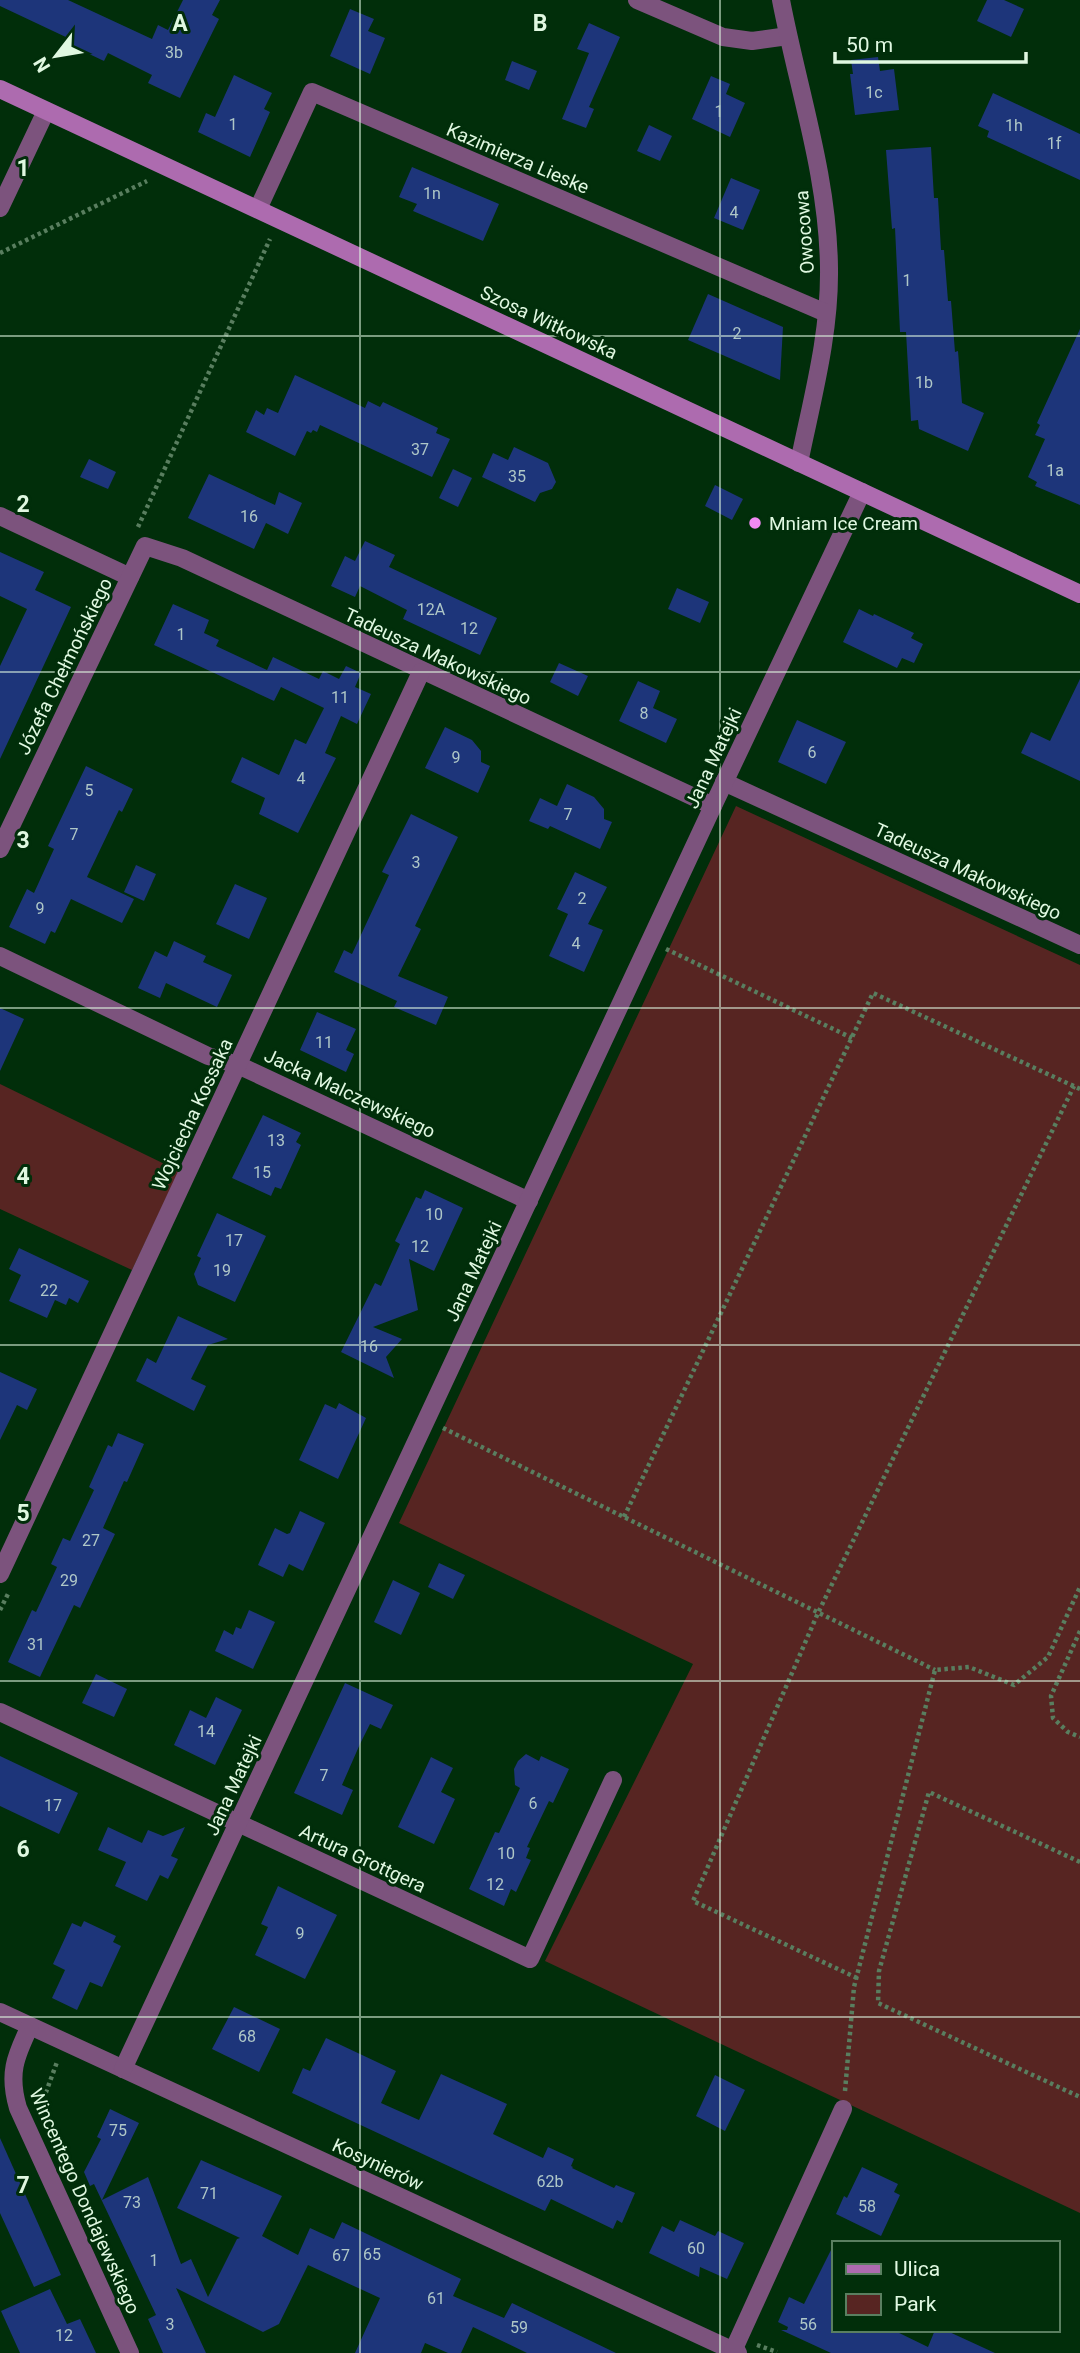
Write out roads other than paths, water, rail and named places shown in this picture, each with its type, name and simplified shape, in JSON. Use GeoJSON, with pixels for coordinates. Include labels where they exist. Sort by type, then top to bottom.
{"type":"FeatureCollection","features":[{"type":"Feature","properties":{"kind":"street"},"geometry":{"type":"LineString","coordinates":[[637,0],[723,37],[752,41],[788,36]]}},
{"type":"Feature","properties":{"kind":"street","name":"Owocowa"},"geometry":{"type":"LineString","coordinates":[[781,0],[818,159],[829,270],[823,355],[799,463]]}},
{"type":"Feature","properties":{"kind":"street","name":"Szosa Witkowska"},"geometry":{"type":"LineString","coordinates":[[0,89],[1080,594]]}},
{"type":"Feature","properties":{"kind":"street","name":"Kazimierza Lieske"},"geometry":{"type":"LineString","coordinates":[[258,209],[312,92],[826,313]]}},
{"type":"Feature","properties":{"kind":"street"},"geometry":{"type":"LineString","coordinates":[[0,208],[46,111]]}},
{"type":"Feature","properties":{"kind":"street","name":"Jana Matejki"},"geometry":{"type":"LineString","coordinates":[[123,2070],[862,492]]}},
{"type":"Feature","properties":{"kind":"street","name":"Józefa Chełmońskiego"},"geometry":{"type":"LineString","coordinates":[[0,516],[130,577]]}},
{"type":"Feature","properties":{"kind":"street","name":"Tadeusza Makowskiego"},"geometry":{"type":"LineString","coordinates":[[145,546],[182,558],[713,806]]}},
{"type":"Feature","properties":{"kind":"street","name":"Józefa Chełmońskiego"},"geometry":{"type":"LineString","coordinates":[[0,849],[145,546]]}},
{"type":"Feature","properties":{"kind":"street","name":"Wojciecha Kossaka"},"geometry":{"type":"LineString","coordinates":[[0,1574],[421,671]]}},
{"type":"Feature","properties":{"kind":"street","name":"Tadeusza Makowskiego"},"geometry":{"type":"LineString","coordinates":[[724,782],[1080,945]]}},
{"type":"Feature","properties":{"kind":"street","name":"Jacka Malczewskiego"},"geometry":{"type":"LineString","coordinates":[[0,956],[208,1056],[238,1065],[529,1201]]}},
{"type":"Feature","properties":{"kind":"street","name":"Artura Grottgera"},"geometry":{"type":"LineString","coordinates":[[0,1712],[530,1959],[613,1780]]}},
{"type":"Feature","properties":{"kind":"street","name":"Kosynierów"},"geometry":{"type":"LineString","coordinates":[[0,2012],[705,2346],[736,2352]]}},
{"type":"Feature","properties":{"kind":"street","name":"Wincentego Dondajewskiego"},"geometry":{"type":"LineString","coordinates":[[30,2026],[12,2072],[18,2108],[130,2353]]}},
{"type":"Feature","properties":{"kind":"street"},"geometry":{"type":"LineString","coordinates":[[736,2352],[843,2109]]}},
{"type":"Feature","properties":{"kind":"place","name":"Mniam Ice Cream"},"geometry":{"type":"Point","coordinates":[755,523]}}]}
